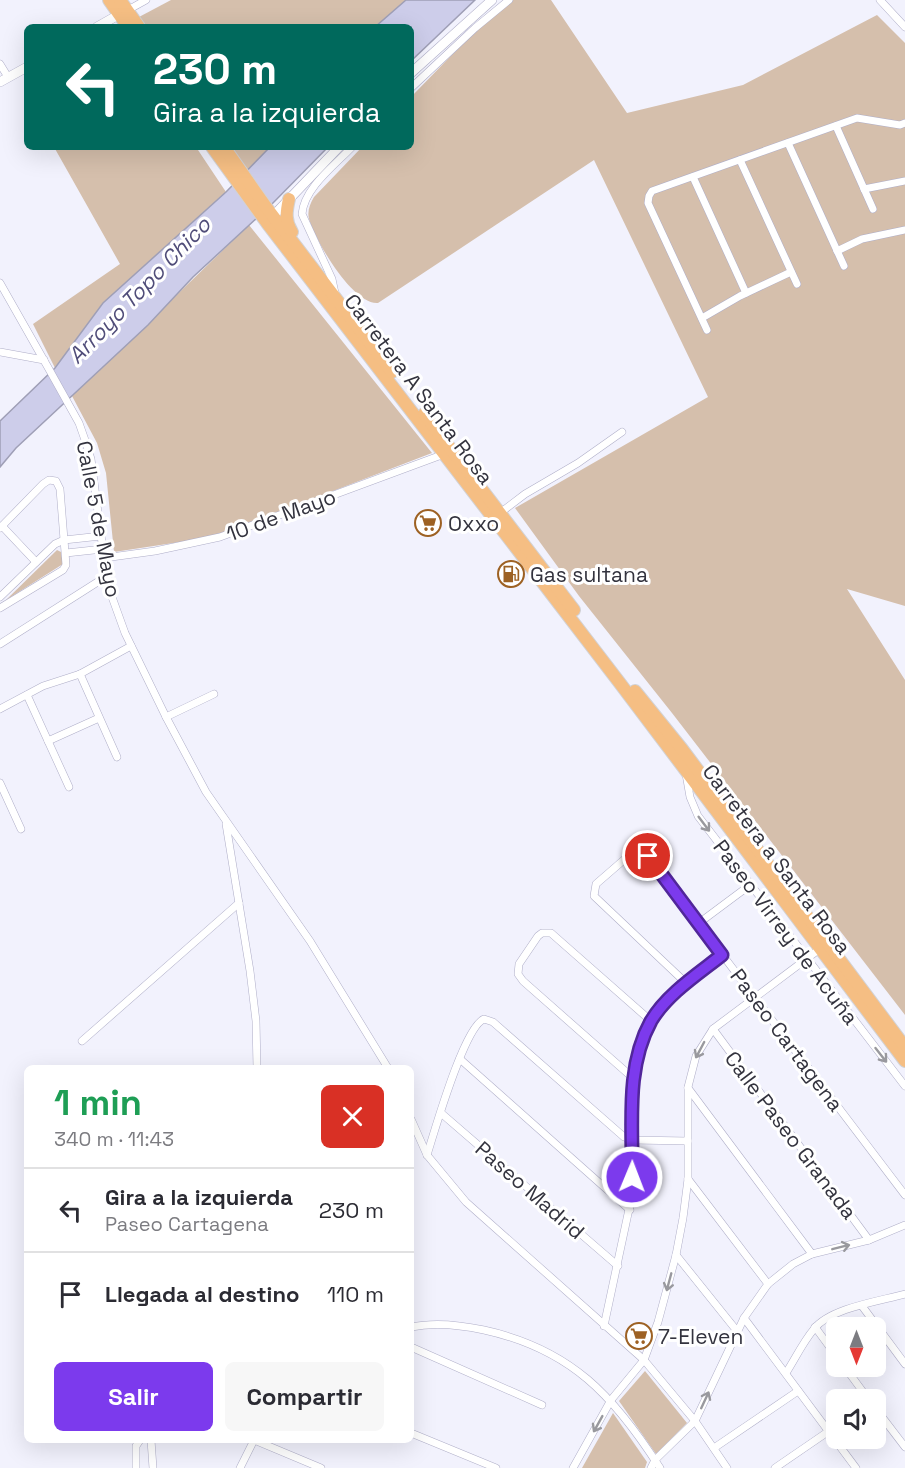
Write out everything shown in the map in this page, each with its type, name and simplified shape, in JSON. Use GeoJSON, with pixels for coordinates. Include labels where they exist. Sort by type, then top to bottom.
{"type":"FeatureCollection","features":[{"type":"Feature","properties":{"kind":"main road"},"geometry":{"type":"LineString","coordinates":[[110,0],[123,8],[136,24]]}},
{"type":"Feature","properties":{"kind":"main road"},"geometry":{"type":"LineString","coordinates":[[123,8],[127,24]]}},
{"type":"Feature","properties":{"kind":"main road","name":"Carretera A Santa Rosa"},"geometry":{"type":"LineString","coordinates":[[215,150],[234,170],[622,679]]}},
{"type":"Feature","properties":{"kind":"main road","name":"Carretera A Santa Rosa"},"geometry":{"type":"LineString","coordinates":[[225,150],[234,170]]}},
{"type":"Feature","properties":{"kind":"main road"},"geometry":{"type":"LineString","coordinates":[[289,199],[287,223],[305,251],[309,262]]}},
{"type":"Feature","properties":{"kind":"main road","name":"Carretera A Santa Rosa"},"geometry":{"type":"LineString","coordinates":[[266,212],[309,262],[448,453],[500,513],[622,679]]}},
{"type":"Feature","properties":{"kind":"main road","name":"Carretera a Santa Rosa"},"geometry":{"type":"LineString","coordinates":[[622,679],[685,770],[903,1042]]}},
{"type":"Feature","properties":{"kind":"main road","name":"Carretera a Santa Rosa"},"geometry":{"type":"LineString","coordinates":[[622,679],[682,749],[905,1060]]}},
{"type":"Feature","properties":{"kind":"street"},"geometry":{"type":"LineString","coordinates":[[101,24],[123,8],[146,0]]}},
{"type":"Feature","properties":{"kind":"street"},"geometry":{"type":"LineString","coordinates":[[414,70],[492,0]]}},
{"type":"Feature","properties":{"kind":"street"},"geometry":{"type":"LineString","coordinates":[[414,85],[475,28],[509,0]]}},
{"type":"Feature","properties":{"kind":"street"},"geometry":{"type":"LineString","coordinates":[[880,0],[905,27]]}},
{"type":"Feature","properties":{"kind":"street"},"geometry":{"type":"LineString","coordinates":[[0,64],[4,80],[24,69]]}},
{"type":"Feature","properties":{"kind":"street"},"geometry":{"type":"LineString","coordinates":[[707,330],[648,202],[652,191],[857,118],[900,125],[905,123]]}},
{"type":"Feature","properties":{"kind":"street"},"geometry":{"type":"LineString","coordinates":[[836,126],[873,209]]}},
{"type":"Feature","properties":{"kind":"street"},"geometry":{"type":"LineString","coordinates":[[788,142],[844,266]]}},
{"type":"Feature","properties":{"kind":"street"},"geometry":{"type":"LineString","coordinates":[[266,212],[289,199],[336,150]]}},
{"type":"Feature","properties":{"kind":"street"},"geometry":{"type":"LineString","coordinates":[[336,299],[332,279],[302,214],[308,196],[319,181],[349,150]]}},
{"type":"Feature","properties":{"kind":"street"},"geometry":{"type":"LineString","coordinates":[[740,160],[797,284]]}},
{"type":"Feature","properties":{"kind":"street"},"geometry":{"type":"LineString","coordinates":[[693,177],[746,293]]}},
{"type":"Feature","properties":{"kind":"street"},"geometry":{"type":"LineString","coordinates":[[864,189],[905,181]]}},
{"type":"Feature","properties":{"kind":"street"},"geometry":{"type":"LineString","coordinates":[[837,251],[862,239],[905,230]]}},
{"type":"Feature","properties":{"kind":"street"},"geometry":{"type":"LineString","coordinates":[[702,318],[746,293],[791,272]]}},
{"type":"Feature","properties":{"kind":"street","name":"Calle 5 de Mayo"},"geometry":{"type":"LineString","coordinates":[[0,283],[79,423],[91,459],[107,576],[119,617],[166,717],[206,792],[309,941],[386,1065]]}},
{"type":"Feature","properties":{"kind":"street"},"geometry":{"type":"LineString","coordinates":[[0,352],[44,360]]}},
{"type":"Feature","properties":{"kind":"street"},"geometry":{"type":"LineString","coordinates":[[0,357],[18,356]]}},
{"type":"Feature","properties":{"kind":"street"},"geometry":{"type":"LineString","coordinates":[[500,513],[525,494],[578,463],[622,432]]}},
{"type":"Feature","properties":{"kind":"street","name":"10 de Mayo"},"geometry":{"type":"LineString","coordinates":[[104,558],[156,551],[220,537],[448,453]]}},
{"type":"Feature","properties":{"kind":"street"},"geometry":{"type":"LineString","coordinates":[[0,608],[64,568],[67,562],[60,489],[53,480],[43,483],[1,527],[36,562]]}},
{"type":"Feature","properties":{"kind":"street"},"geometry":{"type":"LineString","coordinates":[[0,597],[55,544],[64,540],[102,536]]}},
{"type":"Feature","properties":{"kind":"street"},"geometry":{"type":"LineString","coordinates":[[66,553],[103,549]]}},
{"type":"Feature","properties":{"kind":"street"},"geometry":{"type":"LineString","coordinates":[[0,644],[107,576]]}},
{"type":"Feature","properties":{"kind":"street"},"geometry":{"type":"LineString","coordinates":[[0,708],[60,680],[80,675],[131,646]]}},
{"type":"Feature","properties":{"kind":"street"},"geometry":{"type":"LineString","coordinates":[[80,675],[117,757]]}},
{"type":"Feature","properties":{"kind":"street"},"geometry":{"type":"LineString","coordinates":[[166,717],[214,694]]}},
{"type":"Feature","properties":{"kind":"street"},"geometry":{"type":"LineString","coordinates":[[27,695],[69,787]]}},
{"type":"Feature","properties":{"kind":"street"},"geometry":{"type":"LineString","coordinates":[[48,741],[99,718]]}},
{"type":"Feature","properties":{"kind":"street","name":"Paseo Virrey de Acuña"},"geometry":{"type":"LineString","coordinates":[[685,770],[690,797],[698,816],[905,1086]]}},
{"type":"Feature","properties":{"kind":"street"},"geometry":{"type":"LineString","coordinates":[[0,783],[21,829]]}},
{"type":"Feature","properties":{"kind":"street"},"geometry":{"type":"LineString","coordinates":[[226,822],[256,1021],[257,1065]]}},
{"type":"Feature","properties":{"kind":"street","name":"Paseo Cartagena"},"geometry":{"type":"LineString","coordinates":[[686,983],[594,896],[596,884],[633,855],[642,853],[648,856],[905,1195]]}},
{"type":"Feature","properties":{"kind":"street"},"geometry":{"type":"LineString","coordinates":[[699,923],[750,885]]}},
{"type":"Feature","properties":{"kind":"street"},"geometry":{"type":"LineString","coordinates":[[82,1041],[239,903]]}},
{"type":"Feature","properties":{"kind":"street"},"geometry":{"type":"LineString","coordinates":[[633,1078],[524,981],[518,974],[519,964],[538,936],[547,933],[556,937],[651,1021]]}},
{"type":"Feature","properties":{"kind":"street"},"geometry":{"type":"LineString","coordinates":[[573,1468],[611,1400],[644,1360],[658,1322],[676,1255],[683,1218],[688,1179],[688,1088],[696,1056],[713,1029],[824,946]]}},
{"type":"Feature","properties":{"kind":"street"},"geometry":{"type":"LineString","coordinates":[[604,1326],[632,1195],[633,1078],[637,1061],[651,1021],[686,983],[722,955]]}},
{"type":"Feature","properties":{"kind":"street"},"geometry":{"type":"LineString","coordinates":[[427,1155],[460,1059],[475,1024],[483,1019],[494,1022],[616,1131],[633,1140],[688,1142]]}},
{"type":"Feature","properties":{"kind":"street"},"geometry":{"type":"LineString","coordinates":[[861,1030],[874,1019]]}},
{"type":"Feature","properties":{"kind":"street","name":"Calle Paseo Granada"},"geometry":{"type":"LineString","coordinates":[[713,1029],[869,1240]]}},
{"type":"Feature","properties":{"kind":"street"},"geometry":{"type":"LineString","coordinates":[[460,1059],[630,1210]]}},
{"type":"Feature","properties":{"kind":"street"},"geometry":{"type":"LineString","coordinates":[[688,1088],[813,1254]]}},
{"type":"Feature","properties":{"kind":"street","name":"Paseo Madrid"},"geometry":{"type":"LineString","coordinates":[[441,1113],[618,1266]]}},
{"type":"Feature","properties":{"kind":"street"},"geometry":{"type":"LineString","coordinates":[[414,1126],[427,1155],[478,1215],[644,1360],[695,1421],[727,1468]]}},
{"type":"Feature","properties":{"kind":"street"},"geometry":{"type":"LineString","coordinates":[[688,1179],[768,1284]]}},
{"type":"Feature","properties":{"kind":"street"},"geometry":{"type":"LineString","coordinates":[[651,1468],[655,1460],[695,1421],[737,1331],[768,1284],[793,1264],[813,1254],[869,1240],[905,1226]]}},
{"type":"Feature","properties":{"kind":"street"},"geometry":{"type":"LineString","coordinates":[[676,1255],[737,1331]]}},
{"type":"Feature","properties":{"kind":"street"},"geometry":{"type":"LineString","coordinates":[[786,1373],[815,1327],[840,1312],[905,1294]]}},
{"type":"Feature","properties":{"kind":"street"},"geometry":{"type":"LineString","coordinates":[[862,1306],[905,1364]]}},
{"type":"Feature","properties":{"kind":"street"},"geometry":{"type":"LineString","coordinates":[[744,1318],[826,1427]]}},
{"type":"Feature","properties":{"kind":"street"},"geometry":{"type":"LineString","coordinates":[[414,1327],[467,1326],[518,1339],[548,1352],[577,1369],[611,1400],[660,1468]]}},
{"type":"Feature","properties":{"kind":"street"},"geometry":{"type":"LineString","coordinates":[[815,1327],[826,1342]]}},
{"type":"Feature","properties":{"kind":"street"},"geometry":{"type":"LineString","coordinates":[[414,1348],[542,1405]]}},
{"type":"Feature","properties":{"kind":"street"},"geometry":{"type":"LineString","coordinates":[[714,1449],[798,1390]]}},
{"type":"Feature","properties":{"kind":"street"},"geometry":{"type":"LineString","coordinates":[[886,1422],[905,1447]]}},
{"type":"Feature","properties":{"kind":"street"},"geometry":{"type":"LineString","coordinates":[[775,1468],[826,1433]]}},
{"type":"Feature","properties":{"kind":"street"},"geometry":{"type":"LineString","coordinates":[[414,1434],[496,1468]]}},
{"type":"Feature","properties":{"kind":"street"},"geometry":{"type":"LineString","coordinates":[[136,1468],[138,1443]]}},
{"type":"Feature","properties":{"kind":"street"},"geometry":{"type":"LineString","coordinates":[[151,1443],[153,1468]]}},
{"type":"Feature","properties":{"kind":"street"},"geometry":{"type":"LineString","coordinates":[[240,1468],[252,1443]]}},
{"type":"Feature","properties":{"kind":"street"},"geometry":{"type":"LineString","coordinates":[[261,1443],[321,1468]]}},
{"type":"Feature","properties":{"kind":"street"},"geometry":{"type":"LineString","coordinates":[[842,1449],[856,1468]]}},
{"type":"Feature","properties":{"kind":"shaded area"},"geometry":{"type":"Polygon","coordinates":[[[171,0],[406,0],[378,24],[144,24],[139,17],[171,0]]]}},
{"type":"Feature","properties":{"kind":"shaded area"},"geometry":{"type":"Polygon","coordinates":[[[505,0],[551,0],[627,113],[743,85],[877,15],[905,43],[905,606],[847,589],[905,680],[905,1015],[579,596],[515,508],[708,397],[594,160],[378,303],[368,301],[347,283],[319,242],[309,219],[310,205],[314,197],[359,150],[414,150],[414,94],[505,0]]]}},
{"type":"Feature","properties":{"kind":"shaded area"},"geometry":{"type":"Polygon","coordinates":[[[56,150],[198,150],[226,192],[103,303],[55,368],[33,324],[120,264],[56,150]]]}},
{"type":"Feature","properties":{"kind":"shaded area"},"geometry":{"type":"Polygon","coordinates":[[[233,150],[267,150],[248,170],[233,150]]]}},
{"type":"Feature","properties":{"kind":"shaded area"},"geometry":{"type":"Polygon","coordinates":[[[249,225],[432,453],[213,537],[114,552],[106,473],[97,443],[72,396],[249,225]]]}},
{"type":"Feature","properties":{"kind":"shaded area"},"geometry":{"type":"Polygon","coordinates":[[[57,550],[61,552],[63,564],[6,600],[57,550]]]}},
{"type":"Feature","properties":{"kind":"shaded area"},"geometry":{"type":"Polygon","coordinates":[[[645,1371],[687,1423],[656,1454],[619,1401],[645,1371]]]}},
{"type":"Feature","properties":{"kind":"shaded area"},"geometry":{"type":"Polygon","coordinates":[[[613,1413],[647,1462],[645,1468],[582,1468],[613,1413]]]}},
{"type":"Feature","properties":{"kind":"water"},"geometry":{"type":"Polygon","coordinates":[[[406,0],[475,0],[414,58],[414,24],[378,24],[406,0]]]}},
{"type":"Feature","properties":{"kind":"water","name":"Arroyo Topo Chico"},"geometry":{"type":"Polygon","coordinates":[[[267,150],[325,150],[271,205],[193,277],[148,325],[16,448],[0,467],[0,421],[55,368],[103,303],[226,192],[267,150]]]}},
{"type":"Feature","properties":{"kind":"place","name":"Oxxo"},"geometry":{"type":"Point","coordinates":[428,523]}},
{"type":"Feature","properties":{"kind":"place","name":"Gas sultana"},"geometry":{"type":"Point","coordinates":[511,574]}},
{"type":"Feature","properties":{"kind":"place","name":"7-Eleven"},"geometry":{"type":"Point","coordinates":[639,1336]}},
{"type":"Feature","properties":{"kind":"route"},"geometry":{"type":"LineString","coordinates":[[632,1177],[633,1078],[651,1021],[686,983],[722,955],[648,856]]}}]}
